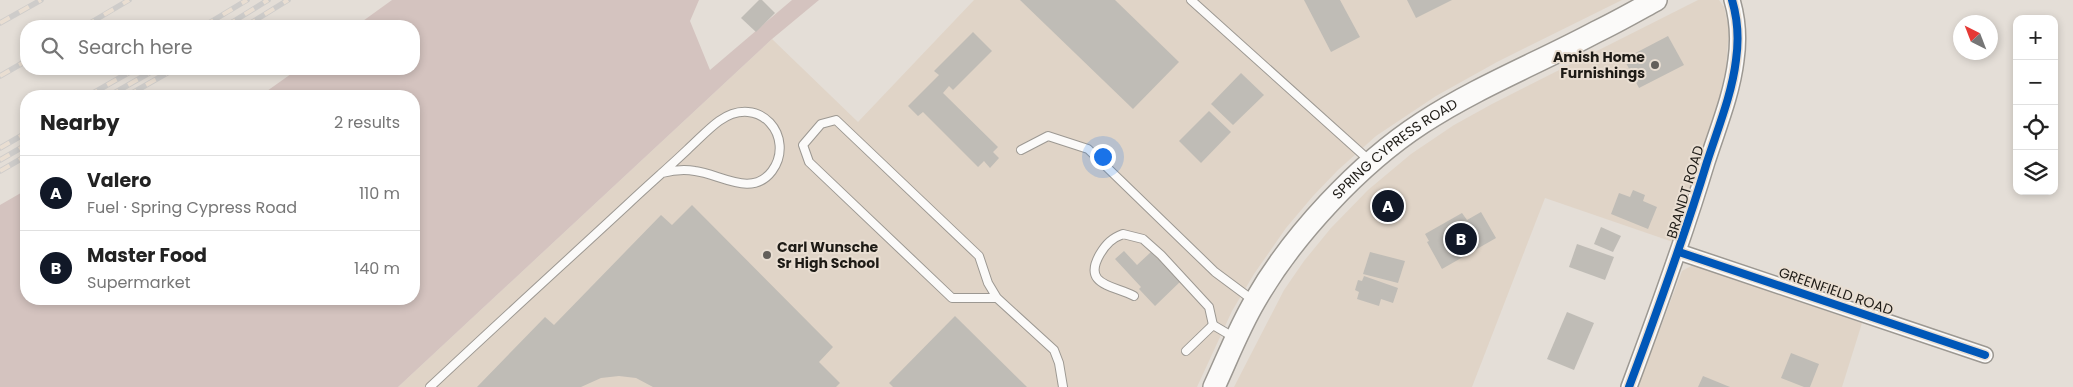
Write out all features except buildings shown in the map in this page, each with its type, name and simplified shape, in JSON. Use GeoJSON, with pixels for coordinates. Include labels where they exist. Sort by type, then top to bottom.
{"type":"FeatureCollection","features":[{"type":"Feature","properties":{"kind":"main road","name":"SPRING CYPRESS ROAD"},"geometry":{"type":"LineString","coordinates":[[1214,387],[1254,302],[1280,263],[1314,220],[1371,162],[1408,132],[1500,78],[1596,32],[1656,0]]}},
{"type":"Feature","properties":{"kind":"street","name":"BRANDT ROAD"},"geometry":{"type":"LineString","coordinates":[[1629,387],[1679,252],[1729,92],[1736,61],[1737,17],[1732,0]]}},
{"type":"Feature","properties":{"kind":"street","name":"GREENFIELD ROAD"},"geometry":{"type":"LineString","coordinates":[[1679,252],[1985,355]]}},
{"type":"Feature","properties":{"kind":"lane"},"geometry":{"type":"LineString","coordinates":[[1191,0],[1371,162]]}},
{"type":"Feature","properties":{"kind":"lane"},"geometry":{"type":"LineString","coordinates":[[430,387],[662,173],[718,122],[732,113],[747,110],[760,114],[772,126],[778,140],[780,155],[772,172],[761,180],[749,185],[732,182],[698,171],[679,169],[662,173]]}},
{"type":"Feature","properties":{"kind":"lane"},"geometry":{"type":"LineString","coordinates":[[997,298],[952,298],[809,162],[803,145],[821,124],[836,120],[980,256],[988,283],[997,298],[1054,350],[1059,363],[1063,387]]}},
{"type":"Feature","properties":{"kind":"lane"},"geometry":{"type":"LineString","coordinates":[[1021,150],[1048,136],[1088,149],[1215,272],[1254,302]]}},
{"type":"Feature","properties":{"kind":"lane"},"geometry":{"type":"LineString","coordinates":[[1134,296],[1103,283],[1093,273],[1094,265],[1104,247],[1109,241],[1123,234],[1143,239],[1209,307],[1213,325],[1237,339]]}},
{"type":"Feature","properties":{"kind":"lane"},"geometry":{"type":"LineString","coordinates":[[1186,351],[1213,325]]}},
{"type":"Feature","properties":{"kind":"shaded area"},"geometry":{"type":"Polygon","coordinates":[[[392,0],[699,0],[690,21],[710,70],[792,0],[819,0],[772,39],[398,387],[0,387],[0,205],[20,193],[20,305],[420,305],[420,90],[268,90],[290,75],[420,75],[420,20],[364,20],[392,0]]]}},
{"type":"Feature","properties":{"kind":"shaded area"},"geometry":{"type":"Polygon","coordinates":[[[974,0],[1622,0],[1497,62],[1436,96],[1376,136],[1338,170],[1286,228],[1254,274],[1232,311],[1197,387],[398,387],[772,39],[858,122],[974,0]]]}},
{"type":"Feature","properties":{"kind":"shaded area"},"geometry":{"type":"Polygon","coordinates":[[[1698,0],[1719,0],[1724,7],[1729,29],[1726,68],[1720,95],[1673,242],[1545,198],[1472,387],[1234,387],[1284,290],[1304,261],[1331,228],[1368,190],[1411,154],[1454,125],[1492,104],[1698,0]]]}},
{"type":"Feature","properties":{"kind":"shaded area"},"geometry":{"type":"Polygon","coordinates":[[[1693,265],[1862,323],[1842,387],[1638,387],[1682,271],[1693,265]]]}},
{"type":"Feature","properties":{"kind":"railway"},"geometry":{"type":"LineString","coordinates":[[0,23],[41,0]]}},
{"type":"Feature","properties":{"kind":"railway"},"geometry":{"type":"LineString","coordinates":[[95,20],[129,0]]}},
{"type":"Feature","properties":{"kind":"railway"},"geometry":{"type":"LineString","coordinates":[[214,20],[247,0]]}},
{"type":"Feature","properties":{"kind":"railway"},"geometry":{"type":"LineString","coordinates":[[236,20],[268,0]]}},
{"type":"Feature","properties":{"kind":"railway"},"geometry":{"type":"LineString","coordinates":[[256,20],[288,0]]}},
{"type":"Feature","properties":{"kind":"railway"},"geometry":{"type":"LineString","coordinates":[[0,76],[20,64]]}},
{"type":"Feature","properties":{"kind":"railway"},"geometry":{"type":"LineString","coordinates":[[98,90],[125,75]]}},
{"type":"Feature","properties":{"kind":"railway"},"geometry":{"type":"LineString","coordinates":[[119,90],[146,75]]}},
{"type":"Feature","properties":{"kind":"railway"},"geometry":{"type":"LineString","coordinates":[[137,90],[164,75]]}},
{"type":"Feature","properties":{"kind":"railway"},"geometry":{"type":"LineString","coordinates":[[0,148],[20,136]]}},
{"type":"Feature","properties":{"kind":"railway"},"geometry":{"type":"LineString","coordinates":[[0,160],[20,148]]}},
{"type":"Feature","properties":{"kind":"railway"},"geometry":{"type":"LineString","coordinates":[[0,171],[20,159]]}},
{"type":"Feature","properties":{"kind":"cycle path"},"geometry":{"type":"LineString","coordinates":[[1629,387],[1680,247],[1728,98],[1734,73],[1737,45],[1737,22],[1732,0]]}},
{"type":"Feature","properties":{"kind":"cycle path"},"geometry":{"type":"LineString","coordinates":[[1679,252],[1985,355]]}},
{"type":"Feature","properties":{"kind":"place","name":"Amish Home Furnishings"},"geometry":{"type":"Point","coordinates":[1655,65]}},
{"type":"Feature","properties":{"kind":"place","name":"Valero"},"geometry":{"type":"Point","coordinates":[1388,206]}},
{"type":"Feature","properties":{"kind":"place","name":"Master Food"},"geometry":{"type":"Point","coordinates":[1461,239]}},
{"type":"Feature","properties":{"kind":"place","name":"Carl Wunsche Sr High School"},"geometry":{"type":"Point","coordinates":[767,255]}}]}
